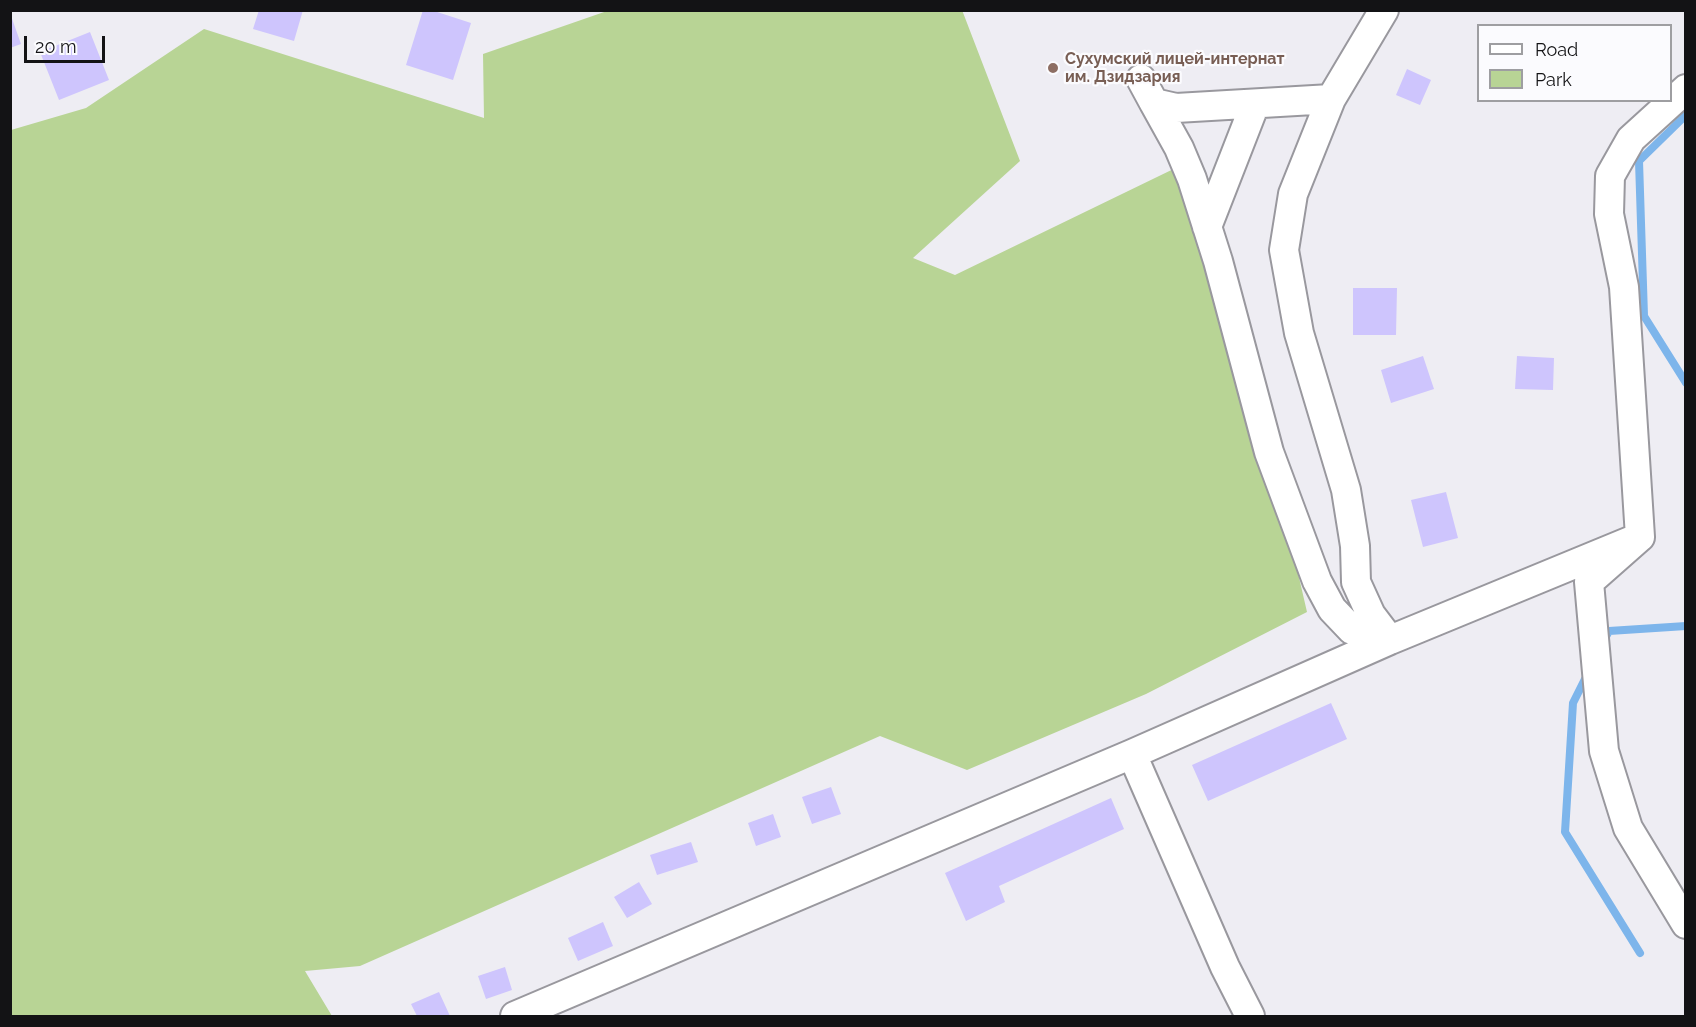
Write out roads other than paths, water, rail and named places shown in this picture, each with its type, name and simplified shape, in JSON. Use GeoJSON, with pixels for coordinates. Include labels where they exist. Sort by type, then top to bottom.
{"type":"FeatureCollection","features":[{"type":"Feature","properties":{"kind":"street"},"geometry":{"type":"LineString","coordinates":[[1384,10],[1330,99],[1293,194],[1284,250],[1299,333],[1346,490],[1355,546],[1356,582],[1371,615],[1390,640]]}},
{"type":"Feature","properties":{"kind":"street"},"geometry":{"type":"LineString","coordinates":[[1672,102],[1686,89]]}},
{"type":"Feature","properties":{"kind":"street"},"geometry":{"type":"LineString","coordinates":[[1330,99],[1176,108],[1148,91],[1183,158],[1207,227],[1269,452],[1317,580],[1332,609],[1353,630],[1390,640]]}},
{"type":"Feature","properties":{"kind":"street"},"geometry":{"type":"LineString","coordinates":[[1640,537],[1624,287],[1609,214],[1610,176],[1631,139],[1672,102]]}},
{"type":"Feature","properties":{"kind":"street"},"geometry":{"type":"LineString","coordinates":[[1207,227],[1255,104]]}},
{"type":"Feature","properties":{"kind":"street"},"geometry":{"type":"LineString","coordinates":[[515,1017],[1132,754],[1390,640],[1640,537]]}},
{"type":"Feature","properties":{"kind":"street"},"geometry":{"type":"LineString","coordinates":[[1640,537],[1589,582],[1604,751],[1628,828],[1686,924]]}},
{"type":"Feature","properties":{"kind":"street"},"geometry":{"type":"LineString","coordinates":[[1132,754],[1225,967],[1250,1017]]}},
{"type":"Feature","properties":{"kind":"waterway"},"geometry":{"type":"LineString","coordinates":[[1686,115],[1639,161],[1644,316],[1686,383]]}},
{"type":"Feature","properties":{"kind":"waterway"},"geometry":{"type":"LineString","coordinates":[[1603,642],[1609,631],[1686,626]]}},
{"type":"Feature","properties":{"kind":"waterway"},"geometry":{"type":"LineString","coordinates":[[1588,673],[1573,703],[1565,832],[1640,953]]}},
{"type":"Feature","properties":{"kind":"place","name":"Сухумский лицей-интернат им. Дзидзария"},"geometry":{"type":"Point","coordinates":[1053,68]}}]}
